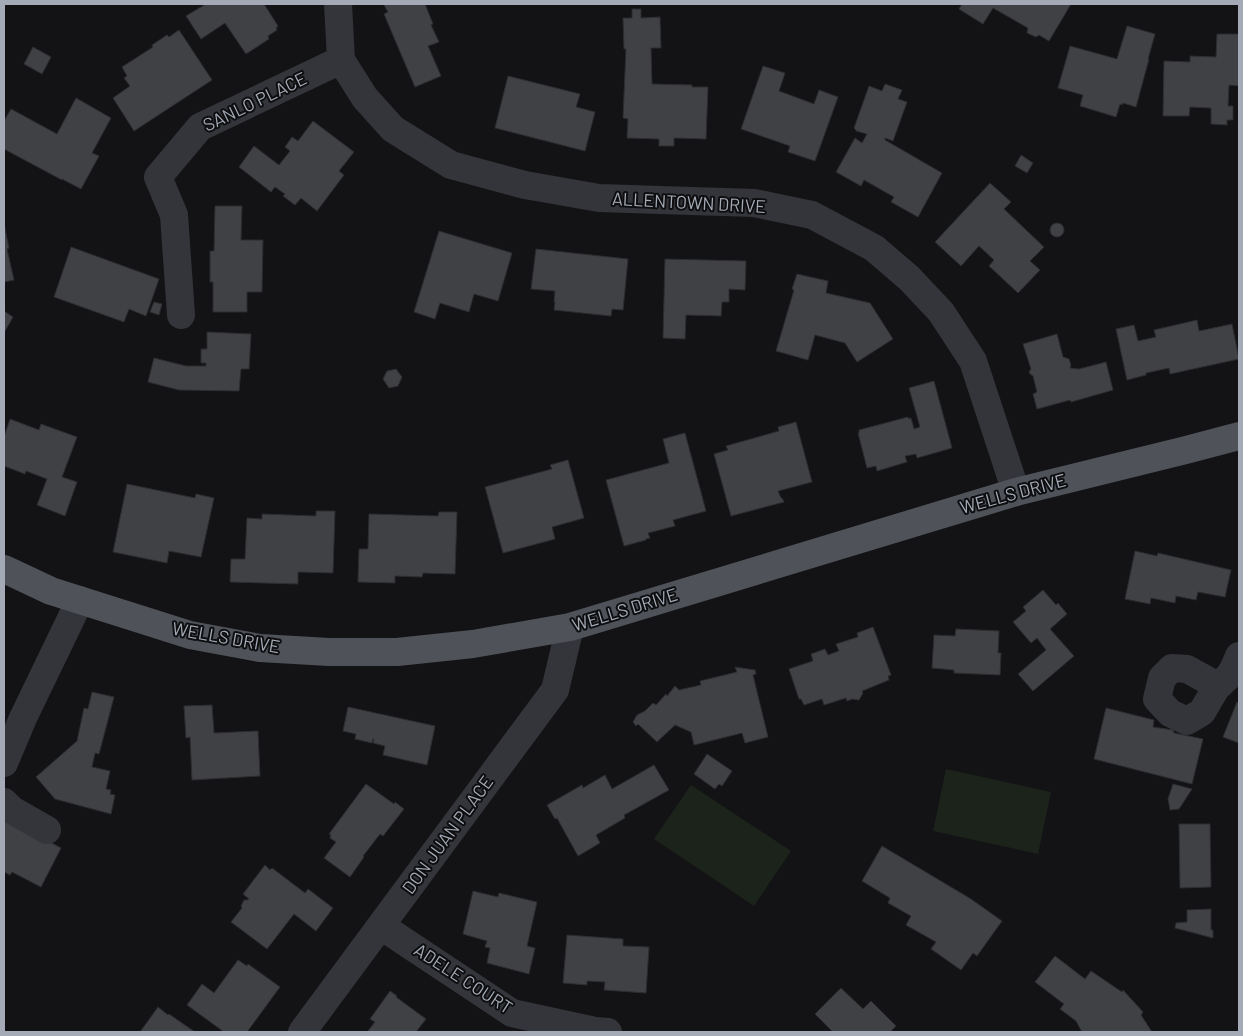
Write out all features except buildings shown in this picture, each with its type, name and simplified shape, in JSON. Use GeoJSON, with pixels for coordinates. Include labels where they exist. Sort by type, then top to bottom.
{"type":"FeatureCollection","features":[{"type":"Feature","properties":{"kind":"main road","name":"WELLS DRIVE"},"geometry":{"type":"LineString","coordinates":[[4,569],[51,591],[190,635],[260,648],[329,652],[397,652],[464,645],[570,627],[1016,492],[1239,436]]}},
{"type":"Feature","properties":{"kind":"street","name":"ALLENTOWN DRIVE"},"geometry":{"type":"LineString","coordinates":[[338,4],[342,60],[365,98],[393,129],[451,165],[525,185],[599,198],[754,203],[812,215],[874,248],[909,278],[941,312],[973,362],[1016,492]]}},
{"type":"Feature","properties":{"kind":"street","name":"SANLO PLACE"},"geometry":{"type":"LineString","coordinates":[[181,315],[174,215],[158,178],[200,127],[342,60]]}},
{"type":"Feature","properties":{"kind":"street"},"geometry":{"type":"LineString","coordinates":[[4,763],[80,600]]}},
{"type":"Feature","properties":{"kind":"street","name":"DON JUAN PLACE"},"geometry":{"type":"LineString","coordinates":[[302,1032],[555,690],[570,627]]}},
{"type":"Feature","properties":{"kind":"street"},"geometry":{"type":"LineString","coordinates":[[1216,688],[1229,676],[1239,656]]}},
{"type":"Feature","properties":{"kind":"street"},"geometry":{"type":"LineString","coordinates":[[4,802],[12,810],[47,830]]}},
{"type":"Feature","properties":{"kind":"street","name":"ADELE COURT"},"geometry":{"type":"LineString","coordinates":[[381,926],[512,1013],[595,1031],[608,1032]]}},
{"type":"Feature","properties":{"kind":"shaded area"},"geometry":{"type":"Polygon","coordinates":[[[946,769],[1051,792],[1038,854],[933,831],[946,769]]]}},
{"type":"Feature","properties":{"kind":"shaded area"},"geometry":{"type":"Polygon","coordinates":[[[691,785],[791,851],[754,906],[654,839],[691,785]]]}}]}
